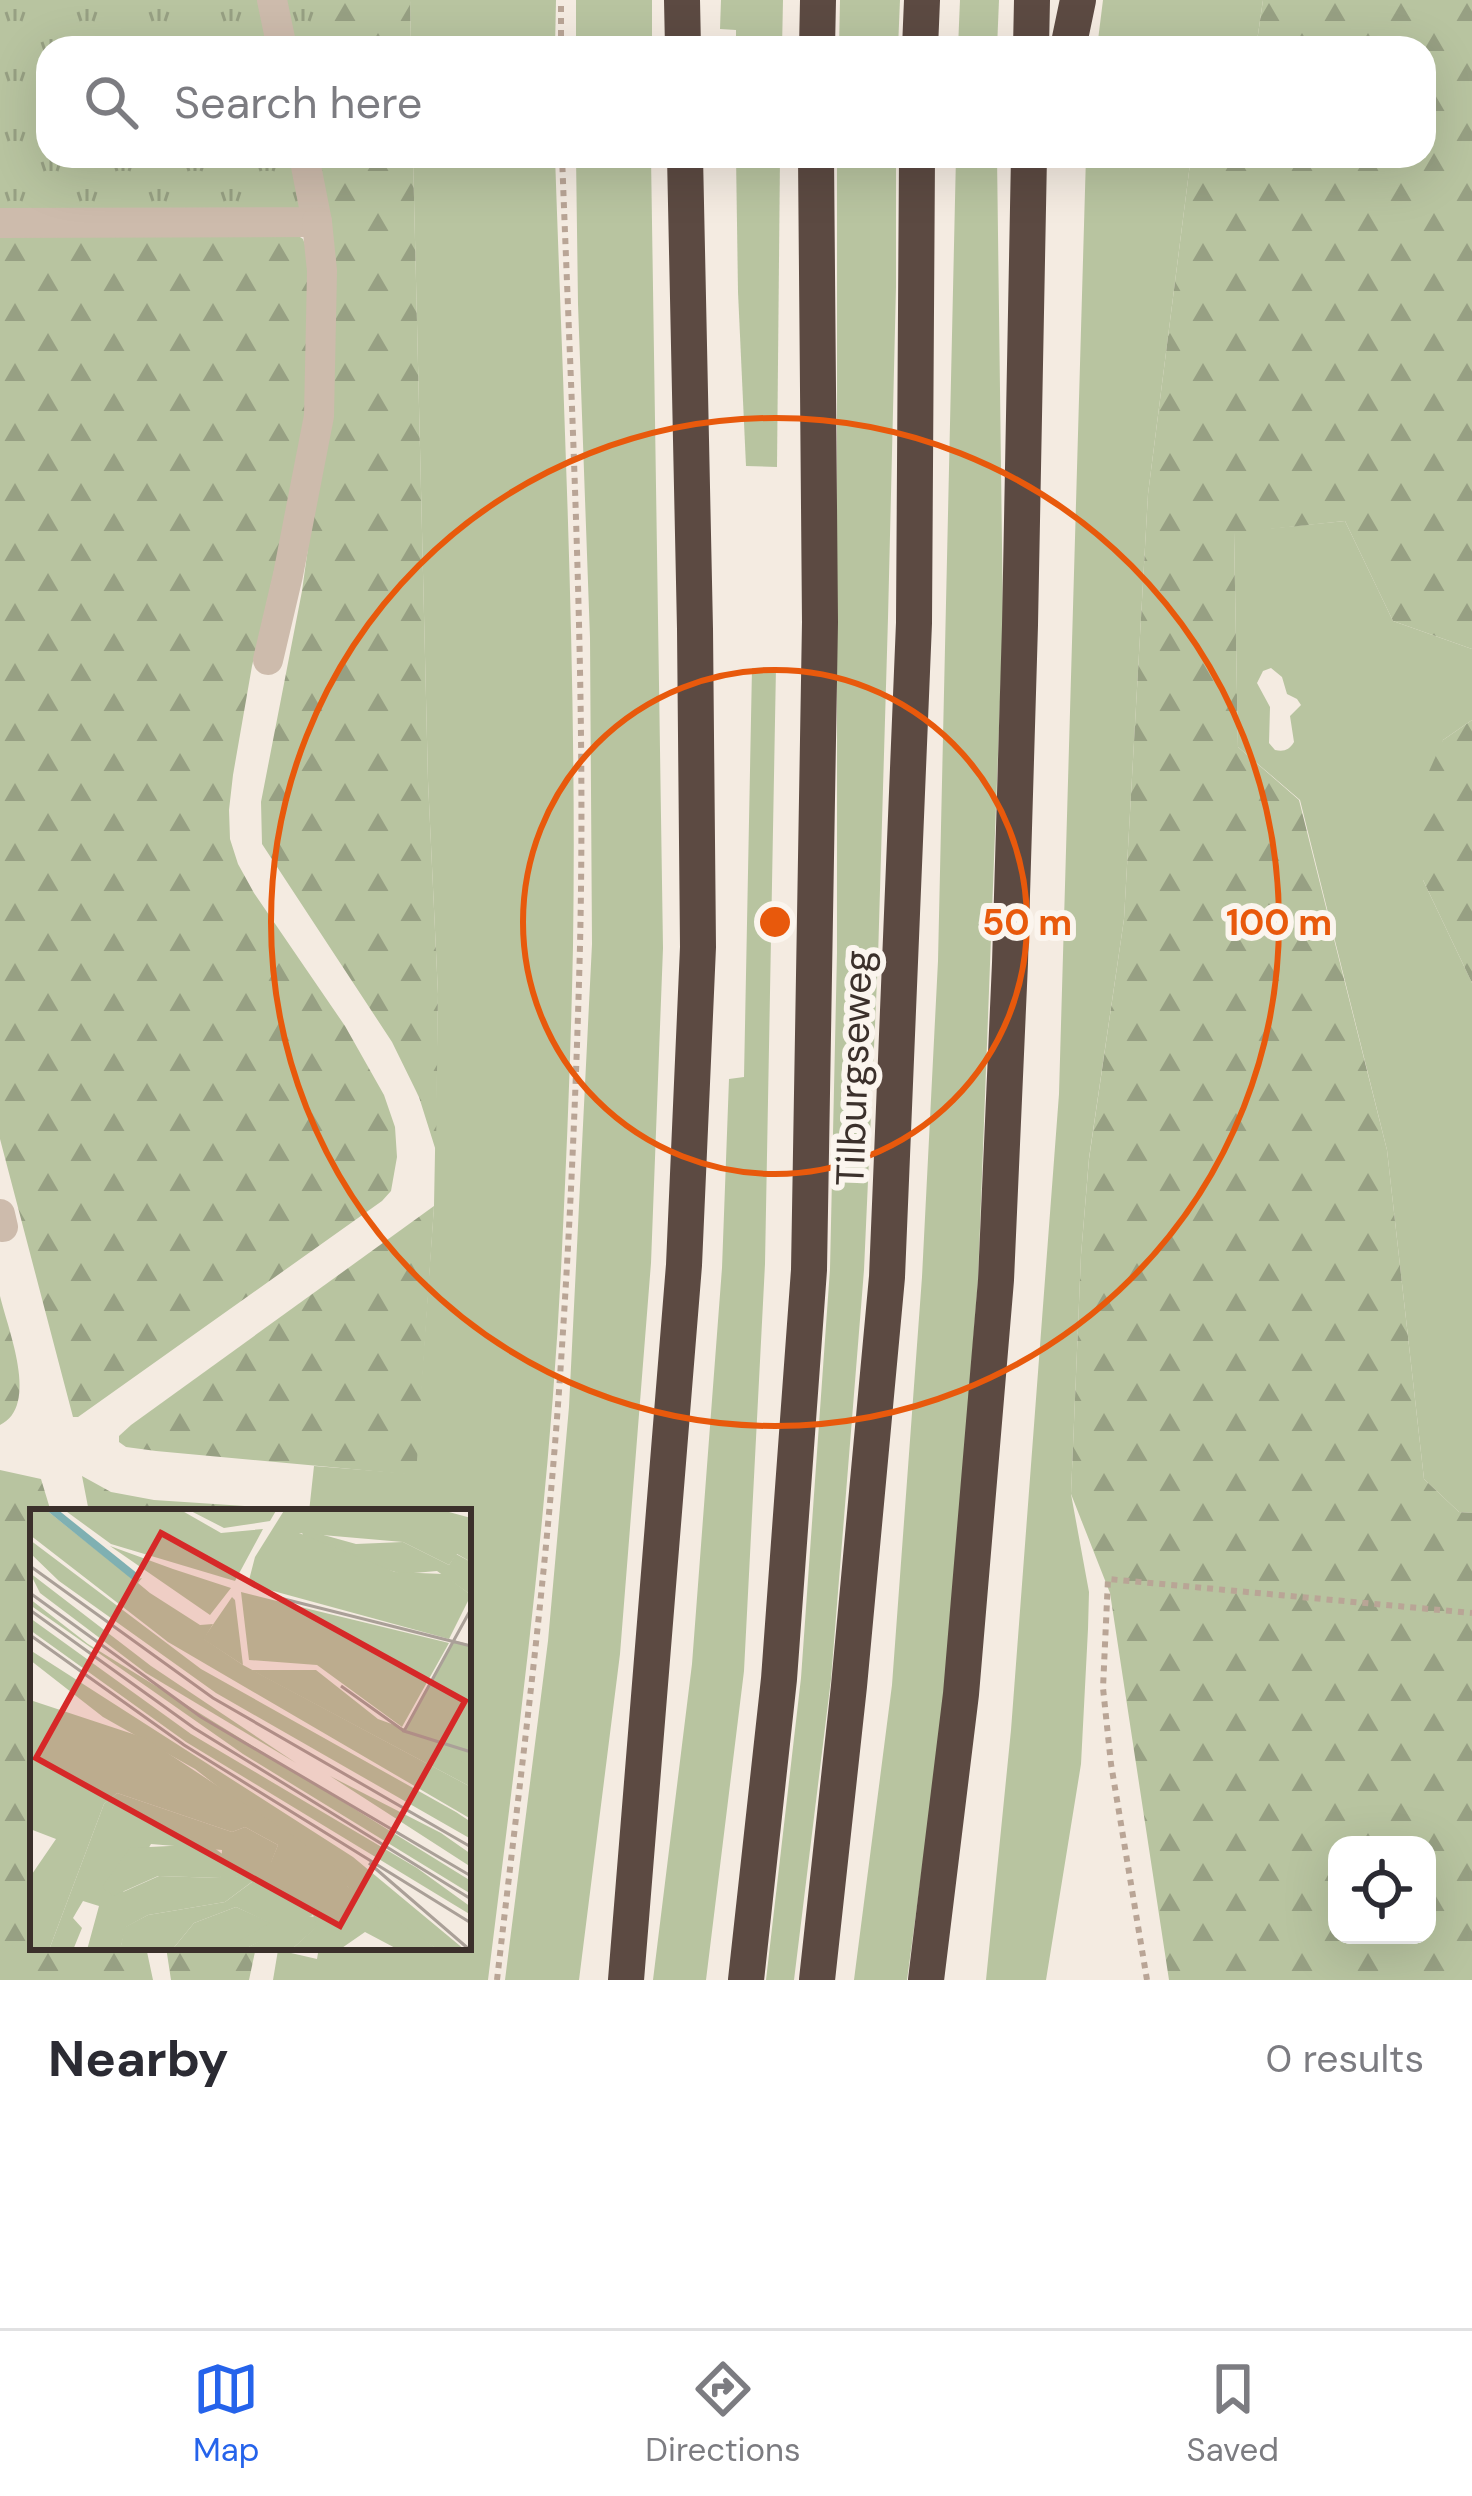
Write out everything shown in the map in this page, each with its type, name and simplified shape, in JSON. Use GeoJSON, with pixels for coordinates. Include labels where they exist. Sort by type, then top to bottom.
{"type":"FeatureCollection","features":[{"type":"Feature","properties":{"kind":"highway"},"geometry":{"type":"LineString","coordinates":[[682,0],[683,36]]}},
{"type":"Feature","properties":{"kind":"highway"},"geometry":{"type":"LineString","coordinates":[[817,36],[818,0]]}},
{"type":"Feature","properties":{"kind":"highway"},"geometry":{"type":"LineString","coordinates":[[920,36],[922,0]]}},
{"type":"Feature","properties":{"kind":"highway"},"geometry":{"type":"LineString","coordinates":[[1030,36],[1031,0]]}},
{"type":"Feature","properties":{"kind":"highway"},"geometry":{"type":"LineString","coordinates":[[1070,36],[1078,0]]}},
{"type":"Feature","properties":{"kind":"highway"},"geometry":{"type":"LineString","coordinates":[[626,1980],[684,1265],[698,947],[685,168]]}},
{"type":"Feature","properties":{"kind":"highway","name":"Tilburgseweg"},"geometry":{"type":"LineString","coordinates":[[746,1980],[779,1679],[809,1270],[820,622],[816,168]]}},
{"type":"Feature","properties":{"kind":"highway","name":"Tilburgseweg"},"geometry":{"type":"LineString","coordinates":[[817,1980],[887,1276],[914,623],[917,168]]}},
{"type":"Feature","properties":{"kind":"highway"},"geometry":{"type":"LineString","coordinates":[[926,1980],[961,1694],[996,1280],[1018,715],[1032,168]]}},
{"type":"Feature","properties":{"kind":"street"},"geometry":{"type":"LineString","coordinates":[[272,0],[280,36]]}},
{"type":"Feature","properties":{"kind":"street"},"geometry":{"type":"LineString","coordinates":[[268,660],[319,416],[322,271],[306,168]]}},
{"type":"Feature","properties":{"kind":"street"},"geometry":{"type":"LineString","coordinates":[[0,223],[317,222]]}},
{"type":"Feature","properties":{"kind":"path"},"geometry":{"type":"LineString","coordinates":[[561,36],[562,0]]}},
{"type":"Feature","properties":{"kind":"path"},"geometry":{"type":"LineString","coordinates":[[497,1980],[558,1407],[580,945],[580,638],[562,168]]}},
{"type":"Feature","properties":{"kind":"path"},"geometry":{"type":"LineString","coordinates":[[1147,1980],[1103,1688],[1108,1579],[1472,1613]]}},
{"type":"Feature","properties":{"kind":"green space"},"geometry":{"type":"Polygon","coordinates":[[[0,0],[316,0],[317,36],[36,36],[36,168],[318,168],[320,227],[0,227],[0,0]]]}},
{"type":"Feature","properties":{"kind":"green space"},"geometry":{"type":"Polygon","coordinates":[[[282,0],[410,0],[411,36],[288,36],[282,0]]]}},
{"type":"Feature","properties":{"kind":"green space"},"geometry":{"type":"Polygon","coordinates":[[[410,0],[556,0],[555,36],[411,36],[410,0]]]}},
{"type":"Feature","properties":{"kind":"green space"},"geometry":{"type":"Polygon","coordinates":[[[576,0],[652,0],[652,36],[576,36],[576,0]]]}},
{"type":"Feature","properties":{"kind":"green space"},"geometry":{"type":"Polygon","coordinates":[[[721,0],[783,0],[782,36],[736,36],[736,30],[720,29],[721,0]]]}},
{"type":"Feature","properties":{"kind":"green space"},"geometry":{"type":"Polygon","coordinates":[[[840,0],[900,0],[898,36],[839,36],[840,0]]]}},
{"type":"Feature","properties":{"kind":"green space"},"geometry":{"type":"Polygon","coordinates":[[[960,0],[999,0],[998,36],[958,36],[960,0]]]}},
{"type":"Feature","properties":{"kind":"green space"},"geometry":{"type":"Polygon","coordinates":[[[1103,0],[1263,0],[1258,36],[1098,36],[1103,0]]]}},
{"type":"Feature","properties":{"kind":"green space"},"geometry":{"type":"Polygon","coordinates":[[[1263,0],[1472,0],[1472,649],[1393,621],[1345,521],[1234,533],[1238,747],[1299,800],[1387,1150],[1424,1479],[1459,1512],[1472,1513],[1472,1980],[1169,1980],[1110,1593],[1071,1494],[1089,1159],[1124,919],[1148,494],[1189,168],[1436,168],[1436,36],[1258,36],[1263,0]]]}},
{"type":"Feature","properties":{"kind":"green space"},"geometry":{"type":"Polygon","coordinates":[[[312,168],[413,168],[428,781],[438,994],[436,1151],[419,1097],[392,1042],[262,844],[261,802],[302,591],[331,381],[312,168]]]}},
{"type":"Feature","properties":{"kind":"green space"},"geometry":{"type":"Polygon","coordinates":[[[413,168],[555,168],[573,749],[567,1135],[550,1432],[488,1980],[273,1980],[278,1950],[317,1959],[318,1950],[471,1950],[471,1509],[309,1509],[314,1466],[415,1474],[434,1206],[438,994],[428,781],[413,168]]]}},
{"type":"Feature","properties":{"kind":"green space"},"geometry":{"type":"Polygon","coordinates":[[[576,168],[651,168],[663,948],[651,1263],[620,1654],[579,1980],[505,1980],[548,1641],[569,1407],[592,944],[590,638],[576,168]]]}},
{"type":"Feature","properties":{"kind":"green space"},"geometry":{"type":"Polygon","coordinates":[[[736,168],[780,168],[777,467],[746,466],[736,168]]]}},
{"type":"Feature","properties":{"kind":"green space"},"geometry":{"type":"Polygon","coordinates":[[[837,168],[896,168],[878,958],[864,1270],[831,1679],[794,1980],[766,1980],[801,1678],[830,1269],[837,953],[837,168]]]}},
{"type":"Feature","properties":{"kind":"green space"},"geometry":{"type":"Polygon","coordinates":[[[956,168],[997,168],[1003,623],[978,1280],[946,1692],[907,1980],[854,1980],[892,1685],[922,1277],[938,961],[956,168]]]}},
{"type":"Feature","properties":{"kind":"green space"},"geometry":{"type":"Polygon","coordinates":[[[1086,168],[1189,168],[1148,494],[1124,919],[1089,1158],[1081,1255],[1071,1494],[1089,1592],[1081,1764],[1046,1980],[986,1980],[1011,1730],[1059,1094],[1086,168]]]}},
{"type":"Feature","properties":{"kind":"green space"},"geometry":{"type":"Polygon","coordinates":[[[0,231],[294,233],[303,239],[308,253],[308,427],[252,666],[233,775],[230,839],[254,893],[345,1026],[384,1095],[395,1127],[397,1157],[391,1191],[382,1201],[78,1417],[73,1417],[0,1139],[0,231]]]}},
{"type":"Feature","properties":{"kind":"green space"},"geometry":{"type":"Polygon","coordinates":[[[1345,521],[1393,621],[1472,649],[1472,720],[1443,740],[1423,880],[1472,983],[1472,1513],[1459,1512],[1424,1479],[1387,1150],[1300,800],[1238,747],[1234,532],[1345,521]],[[1271,668],[1263,671],[1257,683],[1270,707],[1269,743],[1281,751],[1294,742],[1290,716],[1301,705],[1287,694],[1282,677],[1271,668]]]}},
{"type":"Feature","properties":{"kind":"green space"},"geometry":{"type":"Polygon","coordinates":[[[776,667],[765,1264],[744,1671],[706,1980],[653,1980],[692,1664],[722,1268],[729,1079],[744,1077],[752,668],[776,667]]]}},
{"type":"Feature","properties":{"kind":"green space"},"geometry":{"type":"Polygon","coordinates":[[[1472,720],[1472,983],[1423,880],[1417,798],[1443,740],[1472,720]]]}},
{"type":"Feature","properties":{"kind":"green space"},"geometry":{"type":"Polygon","coordinates":[[[434,1206],[416,1475],[156,1451],[119,1442],[131,1425],[434,1206]]]}},
{"type":"Feature","properties":{"kind":"green space"},"geometry":{"type":"Polygon","coordinates":[[[0,1296],[20,1385],[12,1415],[0,1425],[0,1296]]]}},
{"type":"Feature","properties":{"kind":"green space"},"geometry":{"type":"Polygon","coordinates":[[[0,1470],[41,1479],[50,1509],[30,1509],[30,1950],[147,1950],[153,1980],[0,1980],[0,1470]]]}},
{"type":"Feature","properties":{"kind":"green space"},"geometry":{"type":"Polygon","coordinates":[[[82,1476],[111,1492],[154,1500],[273,1509],[88,1509],[82,1476]]]}},
{"type":"Feature","properties":{"kind":"green space"},"geometry":{"type":"Polygon","coordinates":[[[166,1950],[255,1950],[249,1980],[171,1980],[166,1950]]]}}]}
